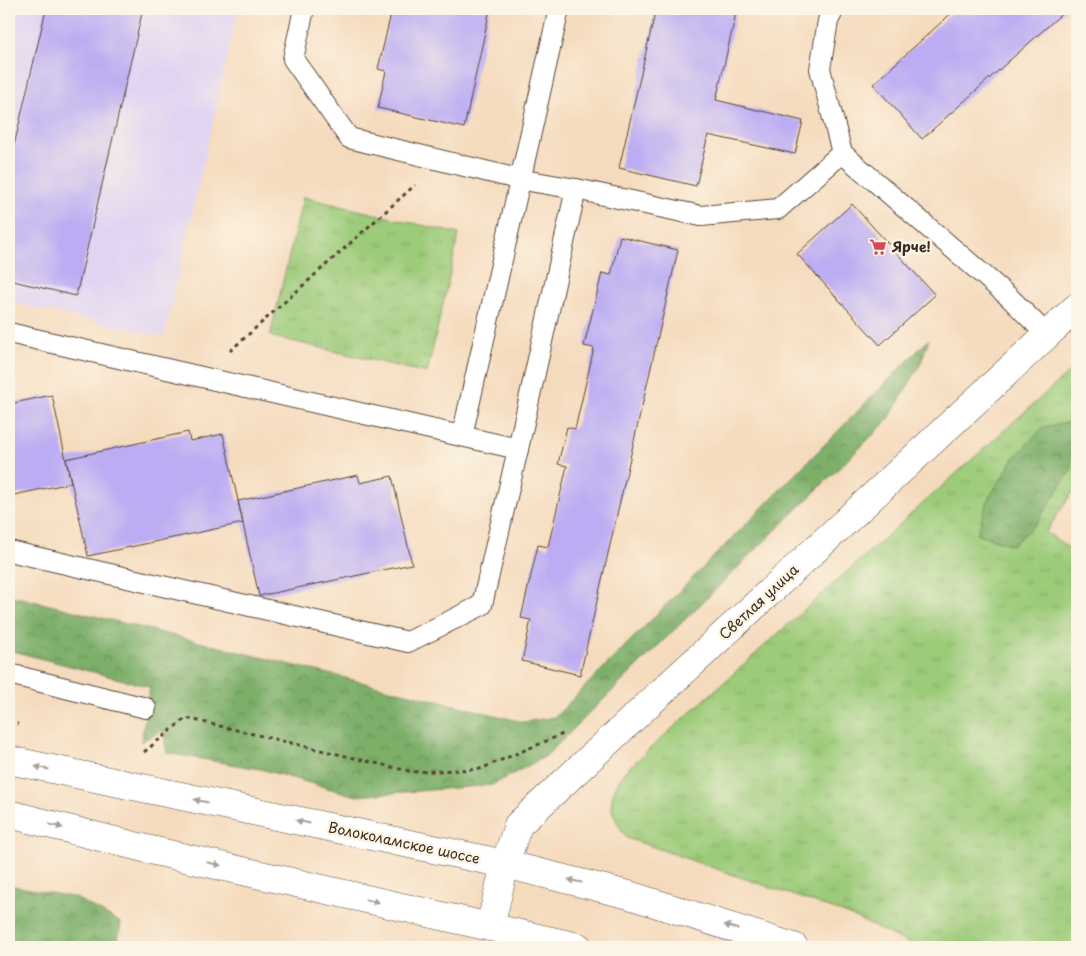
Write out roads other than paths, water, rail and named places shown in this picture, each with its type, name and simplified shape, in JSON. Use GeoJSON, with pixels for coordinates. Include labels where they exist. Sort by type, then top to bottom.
{"type":"FeatureCollection","features":[{"type":"Feature","properties":{"kind":"main road","name":"Светлая улица"},"geometry":{"type":"LineString","coordinates":[[490,927],[505,864],[518,825],[1077,307]]}},
{"type":"Feature","properties":{"kind":"main road","name":"Волоколамское шоссе"},"geometry":{"type":"LineString","coordinates":[[9,760],[505,864],[629,895],[794,947]]}},
{"type":"Feature","properties":{"kind":"main road"},"geometry":{"type":"LineString","coordinates":[[9,814],[155,851],[578,947]]}},
{"type":"Feature","properties":{"kind":"lane"},"geometry":{"type":"LineString","coordinates":[[304,9],[293,59],[349,138],[518,180],[576,189],[701,216],[778,209],[842,153]]}},
{"type":"Feature","properties":{"kind":"lane"},"geometry":{"type":"LineString","coordinates":[[462,436],[518,180],[559,9]]}},
{"type":"Feature","properties":{"kind":"lane"},"geometry":{"type":"LineString","coordinates":[[834,9],[828,21],[820,70],[842,153],[1009,297],[1047,335]]}},
{"type":"Feature","properties":{"kind":"lane"},"geometry":{"type":"LineString","coordinates":[[9,550],[408,642],[482,605],[576,189]]}},
{"type":"Feature","properties":{"kind":"lane"},"geometry":{"type":"LineString","coordinates":[[9,333],[518,449]]}},
{"type":"Feature","properties":{"kind":"lane"},"geometry":{"type":"LineString","coordinates":[[9,674],[146,708]]}},
{"type":"Feature","properties":{"kind":"place","name":"Ярче!"},"geometry":{"type":"Point","coordinates":[878,247]}}]}
